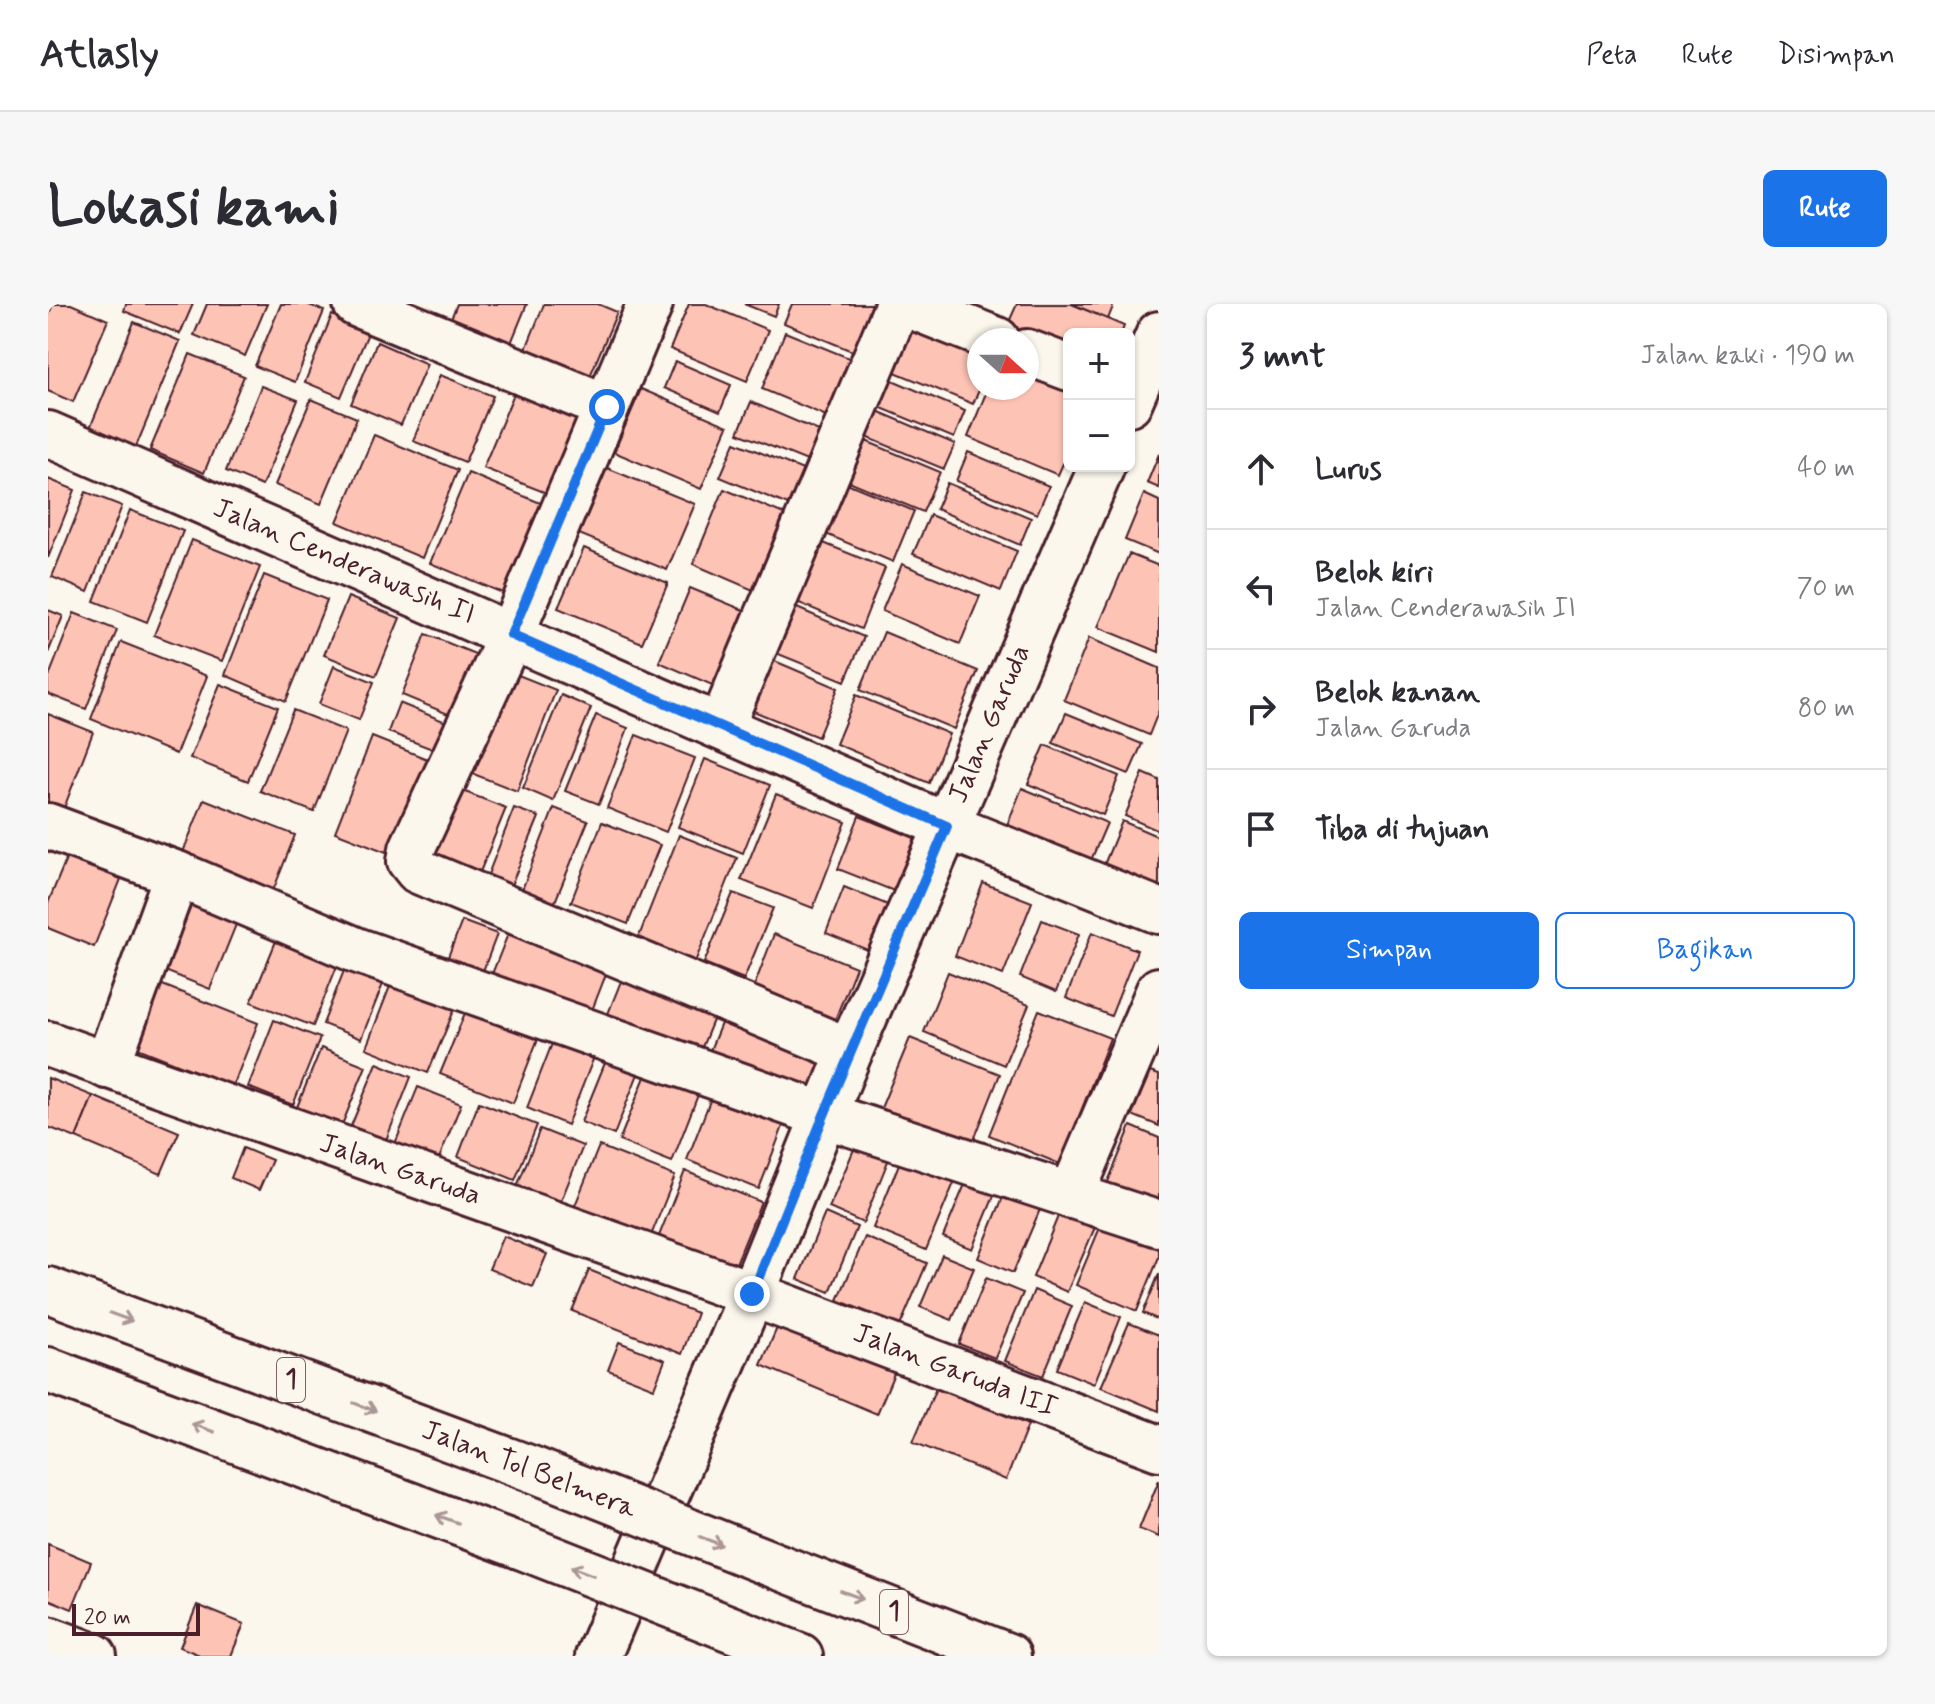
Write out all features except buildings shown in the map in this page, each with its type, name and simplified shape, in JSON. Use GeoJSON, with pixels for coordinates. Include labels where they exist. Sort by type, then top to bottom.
{"type":"FeatureCollection","features":[{"type":"Feature","properties":{"kind":"main road"},"geometry":{"type":"LineString","coordinates":[[356,304],[607,407]]}},
{"type":"Feature","properties":{"kind":"main road"},"geometry":{"type":"LineString","coordinates":[[650,304],[511,635],[412,849],[410,861],[418,871],[850,1051]]}},
{"type":"Feature","properties":{"kind":"main road"},"geometry":{"type":"LineString","coordinates":[[721,727],[898,304]]}},
{"type":"Feature","properties":{"kind":"main road"},"geometry":{"type":"LineString","coordinates":[[906,304],[967,328]]}},
{"type":"Feature","properties":{"kind":"main road"},"geometry":{"type":"LineString","coordinates":[[1135,386],[1159,334]]}},
{"type":"Feature","properties":{"kind":"main road"},"geometry":{"type":"LineString","coordinates":[[1039,357],[1063,366]]}},
{"type":"Feature","properties":{"kind":"main road","name":"Jalan Cenderawasih II"},"geometry":{"type":"LineString","coordinates":[[48,434],[947,826],[1159,911]]}},
{"type":"Feature","properties":{"kind":"main road","name":"Jalan Garuda"},"geometry":{"type":"LineString","coordinates":[[598,1656],[752,1294],[850,1051],[1099,472]]}},
{"type":"Feature","properties":{"kind":"main road"},"geometry":{"type":"LineString","coordinates":[[48,826],[177,874],[356,950],[824,1115],[1159,1224]]}},
{"type":"Feature","properties":{"kind":"main road"},"geometry":{"type":"LineString","coordinates":[[107,1066],[177,874]]}},
{"type":"Feature","properties":{"kind":"main road"},"geometry":{"type":"LineString","coordinates":[[1071,1196],[1159,990]]}},
{"type":"Feature","properties":{"kind":"main road","name":"Jalan Garuda"},"geometry":{"type":"LineString","coordinates":[[48,1044],[752,1294]]}},
{"type":"Feature","properties":{"kind":"main road","name":"Jalan Tol Belmera"},"geometry":{"type":"LineString","coordinates":[[48,1290],[534,1470],[1008,1656]]}},
{"type":"Feature","properties":{"kind":"main road","name":"Jalan Garuda III"},"geometry":{"type":"LineString","coordinates":[[752,1294],[1159,1448]]}},
{"type":"Feature","properties":{"kind":"main road"},"geometry":{"type":"LineString","coordinates":[[48,1370],[520,1546],[800,1656]]}},
{"type":"Feature","properties":{"kind":"main road"},"geometry":{"type":"LineString","coordinates":[[49,1643],[94,1656]]}},
{"type":"Feature","properties":{"kind":"route"},"geometry":{"type":"LineString","coordinates":[[607,407],[511,635],[947,826],[752,1294]]}}]}
